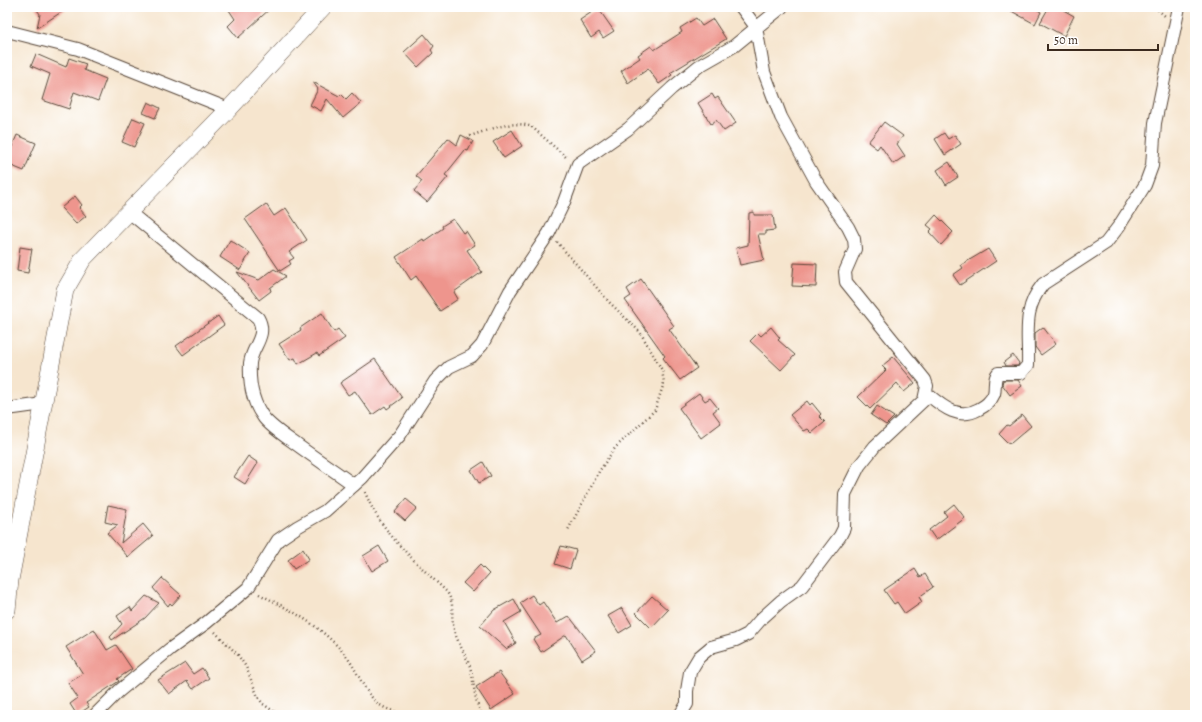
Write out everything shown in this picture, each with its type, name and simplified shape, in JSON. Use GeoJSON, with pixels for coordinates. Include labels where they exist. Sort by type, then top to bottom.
{"type":"FeatureCollection","features":[{"type":"Feature","properties":{"kind":"main road"},"geometry":{"type":"LineString","coordinates":[[7,610],[8,580],[65,290],[83,259],[229,109],[323,7]]}},
{"type":"Feature","properties":{"kind":"street"},"geometry":{"type":"LineString","coordinates":[[680,715],[687,704],[687,691],[690,672],[699,657],[711,647],[736,640],[748,634],[776,606],[802,586],[840,536],[844,528],[846,494],[859,466],[875,446],[924,400],[927,386],[924,380],[846,282],[845,272],[855,249],[854,239],[848,227],[816,181],[781,117],[764,72],[756,27],[741,7]]}},
{"type":"Feature","properties":{"kind":"street"},"geometry":{"type":"LineString","coordinates":[[94,715],[119,691],[248,588],[278,540],[325,511],[358,482],[400,435],[435,381],[449,367],[472,356],[482,345],[510,291],[549,233],[564,202],[578,164],[628,129],[672,88],[699,66],[734,46],[782,7]]}},
{"type":"Feature","properties":{"kind":"street"},"geometry":{"type":"LineString","coordinates":[[926,393],[947,410],[962,414],[972,413],[986,405],[994,395],[994,377],[998,373],[1021,373],[1026,370],[1028,365],[1028,314],[1036,293],[1043,284],[1106,243],[1120,226],[1145,185],[1152,166],[1155,123],[1179,7]]}},
{"type":"Feature","properties":{"kind":"street"},"geometry":{"type":"LineString","coordinates":[[7,31],[78,49],[229,109]]}},
{"type":"Feature","properties":{"kind":"street"},"geometry":{"type":"LineString","coordinates":[[129,212],[258,318],[262,325],[262,333],[251,358],[249,380],[255,403],[264,418],[282,434],[358,482]]}},
{"type":"Feature","properties":{"kind":"street"},"geometry":{"type":"LineString","coordinates":[[7,409],[43,404]]}},
{"type":"Feature","properties":{"kind":"path"},"geometry":{"type":"LineString","coordinates":[[470,136],[507,125],[526,125],[532,127],[558,151],[578,164]]}},
{"type":"Feature","properties":{"kind":"path"},"geometry":{"type":"LineString","coordinates":[[549,233],[610,303],[640,332],[662,370],[664,383],[655,410],[615,448],[600,470],[568,530]]}},
{"type":"Feature","properties":{"kind":"path"},"geometry":{"type":"LineString","coordinates":[[358,482],[376,514],[397,542],[447,592],[452,600],[452,623],[456,638],[470,668],[474,696],[482,715]]}},
{"type":"Feature","properties":{"kind":"path"},"geometry":{"type":"LineString","coordinates":[[248,588],[318,626],[343,652],[365,688],[377,702],[388,709],[404,715]]}},
{"type":"Feature","properties":{"kind":"path"},"geometry":{"type":"LineString","coordinates":[[206,623],[238,655],[246,667],[258,697],[263,704],[279,715]]}},
{"type":"Feature","properties":{"kind":"building"},"geometry":{"type":"Polygon","coordinates":[[[35,7],[69,7],[37,28],[40,14],[35,7]]]}},
{"type":"Feature","properties":{"kind":"building"},"geometry":{"type":"Polygon","coordinates":[[[227,7],[272,7],[238,38],[228,26],[235,19],[227,7]]]}},
{"type":"Feature","properties":{"kind":"building"},"geometry":{"type":"Polygon","coordinates":[[[1004,7],[1033,7],[1041,12],[1035,24],[1004,7]]]}},
{"type":"Feature","properties":{"kind":"building"},"geometry":{"type":"Polygon","coordinates":[[[1049,7],[1058,7],[1074,16],[1064,36],[1040,23],[1049,7]]]}},
{"type":"Feature","properties":{"kind":"building"},"geometry":{"type":"Polygon","coordinates":[[[598,8],[614,31],[603,38],[599,32],[591,38],[580,20],[598,8]]]}},
{"type":"Feature","properties":{"kind":"building"},"geometry":{"type":"Polygon","coordinates":[[[696,18],[702,26],[713,19],[726,39],[670,73],[672,75],[659,84],[648,69],[628,83],[621,71],[640,58],[638,55],[651,46],[654,50],[682,32],[680,28],[696,18]]]}},
{"type":"Feature","properties":{"kind":"building"},"geometry":{"type":"Polygon","coordinates":[[[424,34],[434,46],[431,50],[433,53],[418,67],[404,52],[424,34]]]}},
{"type":"Feature","properties":{"kind":"building"},"geometry":{"type":"Polygon","coordinates":[[[36,54],[66,67],[69,58],[86,64],[84,70],[106,79],[98,101],[74,92],[69,109],[42,100],[50,74],[31,66],[36,54]]]}},
{"type":"Feature","properties":{"kind":"building"},"geometry":{"type":"Polygon","coordinates":[[[313,82],[339,96],[341,94],[346,99],[352,93],[361,103],[343,118],[327,99],[321,111],[310,105],[318,89],[313,82]]]}},
{"type":"Feature","properties":{"kind":"building"},"geometry":{"type":"Polygon","coordinates":[[[712,94],[715,99],[718,97],[736,123],[724,131],[716,120],[711,124],[698,103],[712,94]]]}},
{"type":"Feature","properties":{"kind":"building"},"geometry":{"type":"Polygon","coordinates":[[[148,102],[160,108],[155,118],[143,113],[148,102]]]}},
{"type":"Feature","properties":{"kind":"building"},"geometry":{"type":"Polygon","coordinates":[[[133,118],[145,123],[134,147],[122,142],[133,118]]]}},
{"type":"Feature","properties":{"kind":"building"},"geometry":{"type":"Polygon","coordinates":[[[884,122],[903,136],[897,144],[905,156],[893,164],[880,145],[877,149],[868,142],[884,122]]]}},
{"type":"Feature","properties":{"kind":"building"},"geometry":{"type":"Polygon","coordinates":[[[512,130],[522,146],[504,158],[493,142],[512,130]]]}},
{"type":"Feature","properties":{"kind":"building"},"geometry":{"type":"Polygon","coordinates":[[[944,133],[948,139],[955,135],[961,144],[945,155],[935,139],[944,133]]]}},
{"type":"Feature","properties":{"kind":"building"},"geometry":{"type":"Polygon","coordinates":[[[17,135],[36,143],[24,171],[7,164],[7,158],[17,135]]]}},
{"type":"Feature","properties":{"kind":"building"},"geometry":{"type":"Polygon","coordinates":[[[461,135],[473,141],[468,151],[465,150],[445,175],[448,177],[427,202],[414,191],[422,181],[416,176],[448,138],[457,145],[461,135]]]}},
{"type":"Feature","properties":{"kind":"building"},"geometry":{"type":"Polygon","coordinates":[[[949,162],[958,177],[946,185],[937,170],[949,162]]]}},
{"type":"Feature","properties":{"kind":"building"},"geometry":{"type":"Polygon","coordinates":[[[75,196],[82,205],[79,208],[86,216],[76,224],[61,208],[75,196]]]}},
{"type":"Feature","properties":{"kind":"building"},"geometry":{"type":"Polygon","coordinates":[[[266,204],[274,216],[286,208],[307,240],[289,252],[294,258],[289,261],[291,264],[280,271],[245,219],[266,204]]]}},
{"type":"Feature","properties":{"kind":"building"},"geometry":{"type":"Polygon","coordinates":[[[754,212],[754,215],[773,215],[775,230],[766,231],[766,234],[758,234],[764,260],[740,265],[736,248],[748,245],[749,213],[754,212]]]}},
{"type":"Feature","properties":{"kind":"building"},"geometry":{"type":"Polygon","coordinates":[[[936,215],[953,232],[941,245],[929,232],[932,229],[927,225],[936,215]]]}},
{"type":"Feature","properties":{"kind":"building"},"geometry":{"type":"Polygon","coordinates":[[[453,219],[463,233],[466,231],[475,245],[467,250],[482,272],[454,292],[458,299],[440,311],[416,276],[411,280],[396,257],[423,239],[424,241],[453,219]]]}},
{"type":"Feature","properties":{"kind":"building"},"geometry":{"type":"Polygon","coordinates":[[[230,240],[250,253],[240,270],[220,257],[230,240]]]}},
{"type":"Feature","properties":{"kind":"building"},"geometry":{"type":"Polygon","coordinates":[[[20,247],[32,249],[28,273],[17,271],[20,247]]]}},
{"type":"Feature","properties":{"kind":"building"},"geometry":{"type":"Polygon","coordinates":[[[988,249],[996,261],[960,285],[953,275],[963,268],[961,265],[988,249]]]}},
{"type":"Feature","properties":{"kind":"building"},"geometry":{"type":"Polygon","coordinates":[[[794,263],[817,264],[816,287],[792,286],[794,263]]]}},
{"type":"Feature","properties":{"kind":"building"},"geometry":{"type":"Polygon","coordinates":[[[274,269],[286,276],[270,288],[271,291],[259,300],[237,272],[259,280],[274,269]]]}},
{"type":"Feature","properties":{"kind":"building"},"geometry":{"type":"Polygon","coordinates":[[[641,279],[674,326],[669,329],[697,368],[680,380],[663,358],[665,356],[625,300],[631,296],[627,289],[641,279]]]}},
{"type":"Feature","properties":{"kind":"building"},"geometry":{"type":"Polygon","coordinates":[[[322,313],[334,332],[338,329],[345,338],[319,356],[317,353],[298,364],[295,358],[290,360],[279,344],[301,330],[300,328],[322,313]]]}},
{"type":"Feature","properties":{"kind":"building"},"geometry":{"type":"Polygon","coordinates":[[[218,316],[224,325],[183,355],[176,346],[218,316]]]}},
{"type":"Feature","properties":{"kind":"building"},"geometry":{"type":"Polygon","coordinates":[[[771,327],[780,338],[778,340],[795,355],[781,370],[750,341],[758,333],[761,336],[771,327]]]}},
{"type":"Feature","properties":{"kind":"building"},"geometry":{"type":"Polygon","coordinates":[[[1043,327],[1056,344],[1041,355],[1035,347],[1035,333],[1043,327]]]}},
{"type":"Feature","properties":{"kind":"building"},"geometry":{"type":"Polygon","coordinates":[[[1013,355],[1019,363],[1018,366],[1006,366],[1004,362],[1013,355]]]}},
{"type":"Feature","properties":{"kind":"building"},"geometry":{"type":"Polygon","coordinates":[[[893,357],[915,383],[904,392],[897,383],[870,409],[858,397],[886,370],[882,366],[893,357]]]}},
{"type":"Feature","properties":{"kind":"building"},"geometry":{"type":"Polygon","coordinates":[[[375,359],[402,398],[387,409],[385,406],[372,415],[355,391],[348,395],[340,383],[375,359]]]}},
{"type":"Feature","properties":{"kind":"building"},"geometry":{"type":"Polygon","coordinates":[[[1003,380],[1018,380],[1022,386],[1010,395],[1002,384],[1003,380]]]}},
{"type":"Feature","properties":{"kind":"building"},"geometry":{"type":"Polygon","coordinates":[[[699,393],[705,401],[710,398],[718,408],[713,412],[721,423],[701,438],[679,408],[699,393]]]}},
{"type":"Feature","properties":{"kind":"building"},"geometry":{"type":"Polygon","coordinates":[[[807,401],[810,405],[812,403],[821,414],[819,416],[825,422],[812,433],[808,429],[804,431],[790,415],[807,401]]]}},
{"type":"Feature","properties":{"kind":"building"},"geometry":{"type":"Polygon","coordinates":[[[877,406],[894,417],[886,425],[871,415],[877,406]]]}},
{"type":"Feature","properties":{"kind":"building"},"geometry":{"type":"Polygon","coordinates":[[[1022,415],[1031,426],[1011,443],[1007,442],[999,434],[1007,425],[1009,426],[1022,415]]]}},
{"type":"Feature","properties":{"kind":"building"},"geometry":{"type":"Polygon","coordinates":[[[248,456],[258,463],[245,484],[234,477],[248,456]]]}},
{"type":"Feature","properties":{"kind":"building"},"geometry":{"type":"Polygon","coordinates":[[[483,462],[491,476],[479,483],[471,470],[483,462]]]}},
{"type":"Feature","properties":{"kind":"building"},"geometry":{"type":"Polygon","coordinates":[[[406,499],[417,508],[405,521],[395,512],[406,499]]]}},
{"type":"Feature","properties":{"kind":"building"},"geometry":{"type":"Polygon","coordinates":[[[954,504],[965,518],[936,540],[929,530],[947,516],[944,512],[954,504]]]}},
{"type":"Feature","properties":{"kind":"building"},"geometry":{"type":"Polygon","coordinates":[[[108,505],[127,509],[121,543],[143,524],[153,536],[128,557],[107,533],[118,525],[105,522],[108,505]]]}},
{"type":"Feature","properties":{"kind":"building"},"geometry":{"type":"Polygon","coordinates":[[[379,546],[388,561],[372,571],[363,556],[379,546]]]}},
{"type":"Feature","properties":{"kind":"building"},"geometry":{"type":"Polygon","coordinates":[[[561,546],[576,550],[570,569],[555,564],[561,546]]]}},
{"type":"Feature","properties":{"kind":"building"},"geometry":{"type":"Polygon","coordinates":[[[303,549],[309,559],[294,569],[288,560],[303,549]]]}},
{"type":"Feature","properties":{"kind":"building"},"geometry":{"type":"Polygon","coordinates":[[[480,565],[489,574],[473,592],[463,583],[480,565]]]}},
{"type":"Feature","properties":{"kind":"building"},"geometry":{"type":"Polygon","coordinates":[[[915,569],[920,577],[925,574],[933,587],[919,597],[922,602],[905,614],[897,602],[894,604],[884,590],[915,569]]]}},
{"type":"Feature","properties":{"kind":"building"},"geometry":{"type":"Polygon","coordinates":[[[162,578],[181,595],[172,605],[170,603],[168,606],[153,588],[162,578]]]}},
{"type":"Feature","properties":{"kind":"building"},"geometry":{"type":"Polygon","coordinates":[[[532,595],[539,605],[543,602],[557,623],[569,616],[596,651],[582,660],[566,635],[541,652],[533,639],[541,635],[520,603],[532,595]]]}},
{"type":"Feature","properties":{"kind":"building"},"geometry":{"type":"Polygon","coordinates":[[[146,596],[159,603],[145,618],[112,640],[110,637],[122,624],[117,616],[130,607],[132,611],[146,596]]]}},
{"type":"Feature","properties":{"kind":"building"},"geometry":{"type":"Polygon","coordinates":[[[652,596],[668,610],[651,628],[636,613],[652,596]]]}},
{"type":"Feature","properties":{"kind":"building"},"geometry":{"type":"Polygon","coordinates":[[[514,599],[521,612],[504,622],[516,643],[506,649],[480,626],[494,610],[514,599]]]}},
{"type":"Feature","properties":{"kind":"building"},"geometry":{"type":"Polygon","coordinates":[[[622,608],[632,625],[619,633],[608,616],[622,608]]]}},
{"type":"Feature","properties":{"kind":"building"},"geometry":{"type":"Polygon","coordinates":[[[94,629],[107,650],[116,645],[132,669],[117,679],[119,681],[86,703],[89,707],[77,715],[70,704],[78,698],[68,683],[83,674],[66,647],[94,629]]]}},
{"type":"Feature","properties":{"kind":"building"},"geometry":{"type":"Polygon","coordinates":[[[185,663],[193,674],[202,668],[209,678],[193,689],[187,681],[169,694],[158,680],[185,663]]]}},
{"type":"Feature","properties":{"kind":"building"},"geometry":{"type":"Polygon","coordinates":[[[499,672],[515,694],[491,710],[476,687],[499,672]]]}}]}
